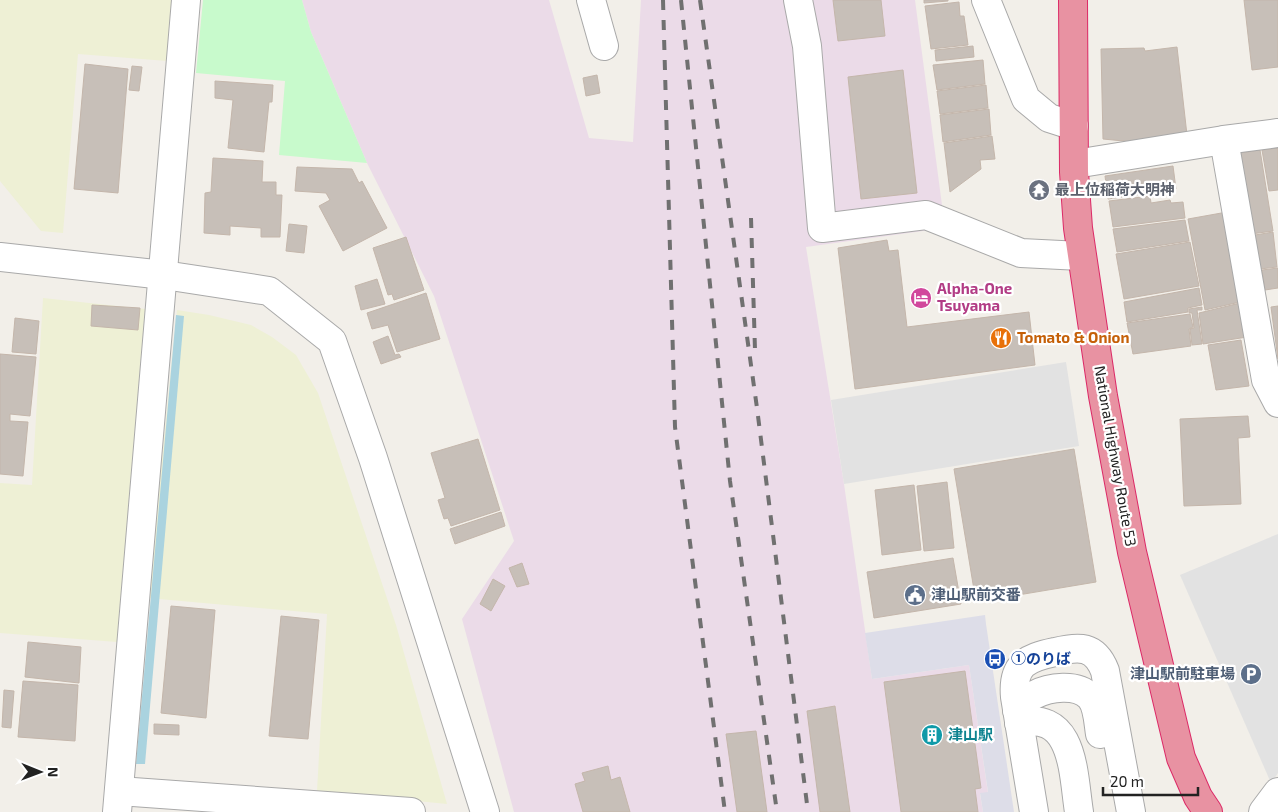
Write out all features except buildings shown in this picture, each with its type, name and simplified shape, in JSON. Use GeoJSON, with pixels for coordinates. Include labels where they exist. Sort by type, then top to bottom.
{"type":"FeatureCollection","features":[{"type":"Feature","properties":{"kind":"highway","name":"National Highway Route 53"},"geometry":{"type":"LineString","coordinates":[[1072,0],[1076,209],[1103,396],[1132,552],[1181,758],[1198,797],[1208,812]]}},
{"type":"Feature","properties":{"kind":"street"},"geometry":{"type":"LineString","coordinates":[[186,0],[118,801],[411,812]]}},
{"type":"Feature","properties":{"kind":"street"},"geometry":{"type":"LineString","coordinates":[[591,0],[604,46]]}},
{"type":"Feature","properties":{"kind":"street"},"geometry":{"type":"LineString","coordinates":[[798,0],[807,46],[822,228],[926,215],[1021,253],[1082,256]]}},
{"type":"Feature","properties":{"kind":"street"},"geometry":{"type":"LineString","coordinates":[[986,0],[1026,100],[1049,118],[1074,126]]}},
{"type":"Feature","properties":{"kind":"street"},"geometry":{"type":"LineString","coordinates":[[1075,164],[1278,133]]}},
{"type":"Feature","properties":{"kind":"street"},"geometry":{"type":"LineString","coordinates":[[1224,140],[1266,380],[1278,403]]}},
{"type":"Feature","properties":{"kind":"street"},"geometry":{"type":"LineString","coordinates":[[0,257],[164,275],[269,291],[332,341],[373,458],[485,812]]}},
{"type":"Feature","properties":{"kind":"street"},"geometry":{"type":"LineString","coordinates":[[1034,812],[1014,688],[1015,678],[1019,669],[1033,656],[1079,647],[1096,655],[1105,671],[1131,812]]}},
{"type":"Feature","properties":{"kind":"street"},"geometry":{"type":"LineString","coordinates":[[1018,716],[1034,695],[1053,689],[1075,688],[1090,697],[1096,713],[1113,812]]}},
{"type":"Feature","properties":{"kind":"street"},"geometry":{"type":"LineString","coordinates":[[1018,716],[1051,725],[1066,741],[1079,812]]}},
{"type":"Feature","properties":{"kind":"street"},"geometry":{"type":"LineString","coordinates":[[1263,812],[1278,792]]}},
{"type":"Feature","properties":{"kind":"shaded area"},"geometry":{"type":"Polygon","coordinates":[[[302,0],[549,0],[589,138],[633,142],[641,0],[915,0],[945,228],[806,247],[844,484],[872,679],[969,665],[988,793],[980,794],[983,812],[514,812],[462,619],[514,541],[434,296],[367,163],[311,32],[302,0]]]}},
{"type":"Feature","properties":{"kind":"shaded area"},"geometry":{"type":"Polygon","coordinates":[[[1066,362],[1079,446],[844,484],[831,400],[1066,362]]]}},
{"type":"Feature","properties":{"kind":"shaded area","name":"津山駅前駐車場"},"geometry":{"type":"Polygon","coordinates":[[[1278,534],[1278,773],[1271,783],[1180,575],[1278,534]]]}},
{"type":"Feature","properties":{"kind":"shaded area"},"geometry":{"type":"Polygon","coordinates":[[[985,615],[1014,812],[983,812],[980,793],[988,792],[969,665],[872,679],[865,633],[985,615]]]}},
{"type":"Feature","properties":{"kind":"green space"},"geometry":{"type":"Polygon","coordinates":[[[0,0],[173,0],[167,61],[78,54],[63,233],[41,231],[0,181],[0,0]]]}},
{"type":"Feature","properties":{"kind":"green space"},"geometry":{"type":"Polygon","coordinates":[[[203,0],[302,0],[311,32],[367,163],[279,155],[285,81],[196,73],[203,0]]]}},
{"type":"Feature","properties":{"kind":"green space"},"geometry":{"type":"Polygon","coordinates":[[[43,298],[145,309],[117,642],[0,633],[0,483],[32,485],[43,298]]]}},
{"type":"Feature","properties":{"kind":"green space"},"geometry":{"type":"Polygon","coordinates":[[[177,310],[251,325],[272,337],[296,355],[318,393],[396,625],[447,804],[317,791],[327,614],[148,598],[177,310]]]}},
{"type":"Feature","properties":{"kind":"water"},"geometry":{"type":"Polygon","coordinates":[[[176,315],[184,316],[145,764],[136,764],[176,315]]]}},
{"type":"Feature","properties":{"kind":"railway"},"geometry":{"type":"LineString","coordinates":[[663,0],[675,427],[725,812]]}},
{"type":"Feature","properties":{"kind":"railway"},"geometry":{"type":"LineString","coordinates":[[681,0],[730,481],[777,812]]}},
{"type":"Feature","properties":{"kind":"railway"},"geometry":{"type":"LineString","coordinates":[[700,0],[757,408],[808,812]]}},
{"type":"Feature","properties":{"kind":"railway"},"geometry":{"type":"LineString","coordinates":[[751,218],[755,350]]}},
{"type":"Feature","properties":{"kind":"place","name":"最上位稲荷大明神"},"geometry":{"type":"Point","coordinates":[1039,190]}},
{"type":"Feature","properties":{"kind":"place","name":"Alpha-One Tsuyama"},"geometry":{"type":"Point","coordinates":[921,298]}},
{"type":"Feature","properties":{"kind":"place","name":"Tomato & Onion"},"geometry":{"type":"Point","coordinates":[1001,338]}},
{"type":"Feature","properties":{"kind":"place","name":"津山駅前交番"},"geometry":{"type":"Point","coordinates":[915,595]}},
{"type":"Feature","properties":{"kind":"place","name":"①のりば"},"geometry":{"type":"Point","coordinates":[995,659]}},
{"type":"Feature","properties":{"kind":"place","name":"津山駅前駐車場"},"geometry":{"type":"Point","coordinates":[1251,674]}},
{"type":"Feature","properties":{"kind":"place","name":"津山駅"},"geometry":{"type":"Point","coordinates":[932,735]}}]}
